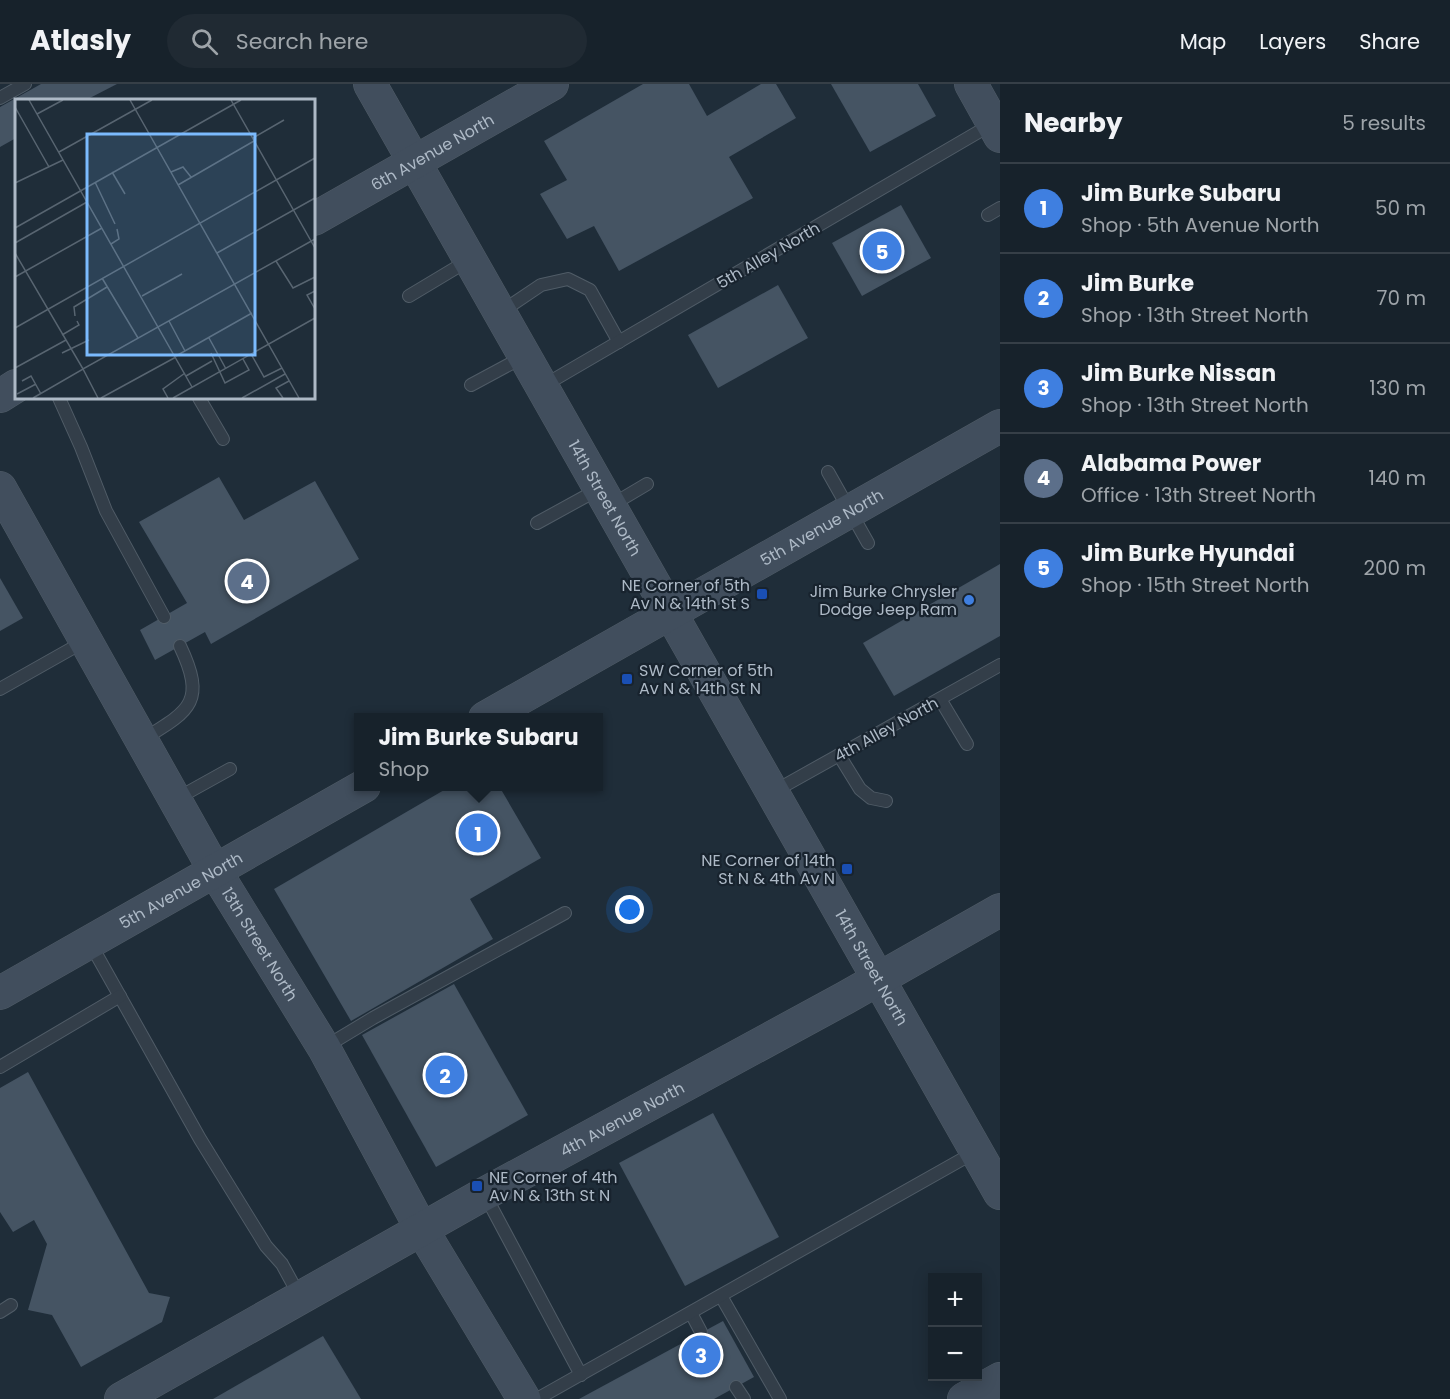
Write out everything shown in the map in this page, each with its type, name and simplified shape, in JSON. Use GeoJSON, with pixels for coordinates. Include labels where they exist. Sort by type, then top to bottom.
{"type":"FeatureCollection","features":[{"type":"Feature","properties":{"kind":"street","name":"14th Street North"},"geometry":{"type":"LineString","coordinates":[[370,84],[772,793],[880,978],[1000,1193]]}},
{"type":"Feature","properties":{"kind":"street","name":"6th Avenue North"},"geometry":{"type":"LineString","coordinates":[[315,218],[552,84]]}},
{"type":"Feature","properties":{"kind":"street"},"geometry":{"type":"LineString","coordinates":[[0,396],[15,387]]}},
{"type":"Feature","properties":{"kind":"street","name":"5th Avenue North"},"geometry":{"type":"LineString","coordinates":[[492,713],[1000,426]]}},
{"type":"Feature","properties":{"kind":"street","name":"13th Street North"},"geometry":{"type":"LineString","coordinates":[[0,488],[215,871],[324,1048],[422,1230],[524,1399]]}},
{"type":"Feature","properties":{"kind":"street","name":"5th Avenue North"},"geometry":{"type":"LineString","coordinates":[[0,993],[355,791]]}},
{"type":"Feature","properties":{"kind":"street","name":"4th Avenue North"},"geometry":{"type":"LineString","coordinates":[[121,1399],[484,1194],[1000,910]]}},
{"type":"Feature","properties":{"kind":"street"},"geometry":{"type":"LineString","coordinates":[[970,1398],[1000,1378]]}},
{"type":"Feature","properties":{"kind":"lane"},"geometry":{"type":"LineString","coordinates":[[0,98],[25,84]]}},
{"type":"Feature","properties":{"kind":"lane","name":"5th Alley North"},"geometry":{"type":"LineString","coordinates":[[542,387],[619,342],[988,111]]}},
{"type":"Feature","properties":{"kind":"lane"},"geometry":{"type":"LineString","coordinates":[[988,215],[1000,208]]}},
{"type":"Feature","properties":{"kind":"lane"},"geometry":{"type":"LineString","coordinates":[[409,296],[470,260]]}},
{"type":"Feature","properties":{"kind":"lane"},"geometry":{"type":"LineString","coordinates":[[500,313],[541,285],[568,279],[590,290],[619,342]]}},
{"type":"Feature","properties":{"kind":"lane"},"geometry":{"type":"LineString","coordinates":[[471,385],[525,356]]}},
{"type":"Feature","properties":{"kind":"lane"},"geometry":{"type":"LineString","coordinates":[[59,399],[106,511],[164,617]]}},
{"type":"Feature","properties":{"kind":"lane"},"geometry":{"type":"LineString","coordinates":[[200,399],[223,440]]}},
{"type":"Feature","properties":{"kind":"lane"},"geometry":{"type":"LineString","coordinates":[[828,472],[868,543]]}},
{"type":"Feature","properties":{"kind":"lane"},"geometry":{"type":"LineString","coordinates":[[537,523],[647,484]]}},
{"type":"Feature","properties":{"kind":"lane"},"geometry":{"type":"LineString","coordinates":[[0,689],[85,640]]}},
{"type":"Feature","properties":{"kind":"lane"},"geometry":{"type":"LineString","coordinates":[[141,740],[177,718],[189,706],[194,688],[190,668],[180,646]]}},
{"type":"Feature","properties":{"kind":"lane","name":"4th Alley North"},"geometry":{"type":"LineString","coordinates":[[772,793],[1000,665]]}},
{"type":"Feature","properties":{"kind":"lane"},"geometry":{"type":"LineString","coordinates":[[940,699],[967,744]]}},
{"type":"Feature","properties":{"kind":"lane"},"geometry":{"type":"LineString","coordinates":[[838,755],[860,789],[871,798],[886,801]]}},
{"type":"Feature","properties":{"kind":"lane"},"geometry":{"type":"LineString","coordinates":[[175,799],[230,769]]}},
{"type":"Feature","properties":{"kind":"lane"},"geometry":{"type":"LineString","coordinates":[[324,1048],[565,913]]}},
{"type":"Feature","properties":{"kind":"lane"},"geometry":{"type":"LineString","coordinates":[[89,942],[200,1139],[266,1246],[282,1264],[300,1298]]}},
{"type":"Feature","properties":{"kind":"lane"},"geometry":{"type":"LineString","coordinates":[[0,1067],[120,996]]}},
{"type":"Feature","properties":{"kind":"lane"},"geometry":{"type":"LineString","coordinates":[[537,1399],[977,1151]]}},
{"type":"Feature","properties":{"kind":"lane"},"geometry":{"type":"LineString","coordinates":[[484,1194],[581,1375]]}},
{"type":"Feature","properties":{"kind":"lane"},"geometry":{"type":"LineString","coordinates":[[721,1296],[780,1399]]}},
{"type":"Feature","properties":{"kind":"lane"},"geometry":{"type":"LineString","coordinates":[[691,1313],[701,1332]]}},
{"type":"Feature","properties":{"kind":"lane"},"geometry":{"type":"LineString","coordinates":[[736,1387],[744,1399]]}},
{"type":"Feature","properties":{"kind":"building"},"geometry":{"type":"Polygon","coordinates":[[[41,84],[117,84],[88,99],[15,99],[15,139],[0,147],[0,107],[41,84]]]}},
{"type":"Feature","properties":{"kind":"building"},"geometry":{"type":"Polygon","coordinates":[[[643,84],[689,84],[707,116],[761,84],[776,84],[796,118],[729,157],[753,198],[619,271],[594,226],[567,239],[540,194],[567,180],[544,141],[643,84]]]}},
{"type":"Feature","properties":{"kind":"building"},"geometry":{"type":"Polygon","coordinates":[[[831,84],[918,84],[936,116],[870,152],[831,84]]]}},
{"type":"Feature","properties":{"kind":"building"},"geometry":{"type":"Polygon","coordinates":[[[901,205],[931,258],[862,296],[832,243],[901,205]]]}},
{"type":"Feature","properties":{"kind":"building"},"geometry":{"type":"Polygon","coordinates":[[[778,285],[808,338],[718,388],[688,335],[778,285]]]}},
{"type":"Feature","properties":{"kind":"building"},"geometry":{"type":"Polygon","coordinates":[[[219,477],[244,520],[315,481],[359,559],[211,644],[205,632],[155,660],[140,630],[187,603],[139,522],[219,477]]]}},
{"type":"Feature","properties":{"kind":"building","name":"Jim Burke Chrysler Dodge Jeep Ram"},"geometry":{"type":"Polygon","coordinates":[[[1000,564],[1000,636],[894,696],[863,643],[1000,564]]]}},
{"type":"Feature","properties":{"kind":"building"},"geometry":{"type":"Polygon","coordinates":[[[0,578],[23,618],[0,631],[0,578]]]}},
{"type":"Feature","properties":{"kind":"building"},"geometry":{"type":"Polygon","coordinates":[[[442,791],[502,791],[541,858],[470,899],[493,939],[351,1021],[274,889],[442,791]]]}},
{"type":"Feature","properties":{"kind":"building"},"geometry":{"type":"Polygon","coordinates":[[[454,984],[528,1115],[436,1167],[362,1035],[454,984]]]}},
{"type":"Feature","properties":{"kind":"building"},"geometry":{"type":"Polygon","coordinates":[[[28,1072],[149,1293],[170,1297],[162,1322],[81,1367],[52,1315],[28,1310],[47,1244],[34,1220],[13,1232],[0,1212],[0,1088],[28,1072]]]}},
{"type":"Feature","properties":{"kind":"building"},"geometry":{"type":"Polygon","coordinates":[[[713,1113],[779,1237],[685,1286],[619,1163],[713,1113]]]}},
{"type":"Feature","properties":{"kind":"building"},"geometry":{"type":"Polygon","coordinates":[[[723,1321],[754,1377],[714,1399],[579,1399],[723,1321]]]}},
{"type":"Feature","properties":{"kind":"building"},"geometry":{"type":"Polygon","coordinates":[[[323,1336],[361,1399],[213,1399],[323,1336]]]}},
{"type":"Feature","properties":{"kind":"place","name":"Jim Burke Hyundai"},"geometry":{"type":"Point","coordinates":[882,251]}},
{"type":"Feature","properties":{"kind":"place","name":"Alabama Power"},"geometry":{"type":"Point","coordinates":[247,581]}},
{"type":"Feature","properties":{"kind":"place","name":"NE Corner of 5th Av N & 14th St S"},"geometry":{"type":"Point","coordinates":[762,594]}},
{"type":"Feature","properties":{"kind":"place","name":"Jim Burke Chrysler Dodge Jeep Ram"},"geometry":{"type":"Point","coordinates":[969,600]}},
{"type":"Feature","properties":{"kind":"place","name":"SW Corner of 5th Av N & 14th St N"},"geometry":{"type":"Point","coordinates":[627,679]}},
{"type":"Feature","properties":{"kind":"place","name":"Jim Burke Subaru"},"geometry":{"type":"Point","coordinates":[478,833]}},
{"type":"Feature","properties":{"kind":"place","name":"NE Corner of 14th St N & 4th Av N"},"geometry":{"type":"Point","coordinates":[847,869]}},
{"type":"Feature","properties":{"kind":"place","name":"Jim Burke"},"geometry":{"type":"Point","coordinates":[445,1075]}},
{"type":"Feature","properties":{"kind":"place","name":"NE Corner of 4th Av N & 13th St N"},"geometry":{"type":"Point","coordinates":[477,1186]}},
{"type":"Feature","properties":{"kind":"place","name":"Jim Burke Nissan"},"geometry":{"type":"Point","coordinates":[701,1355]}}]}
